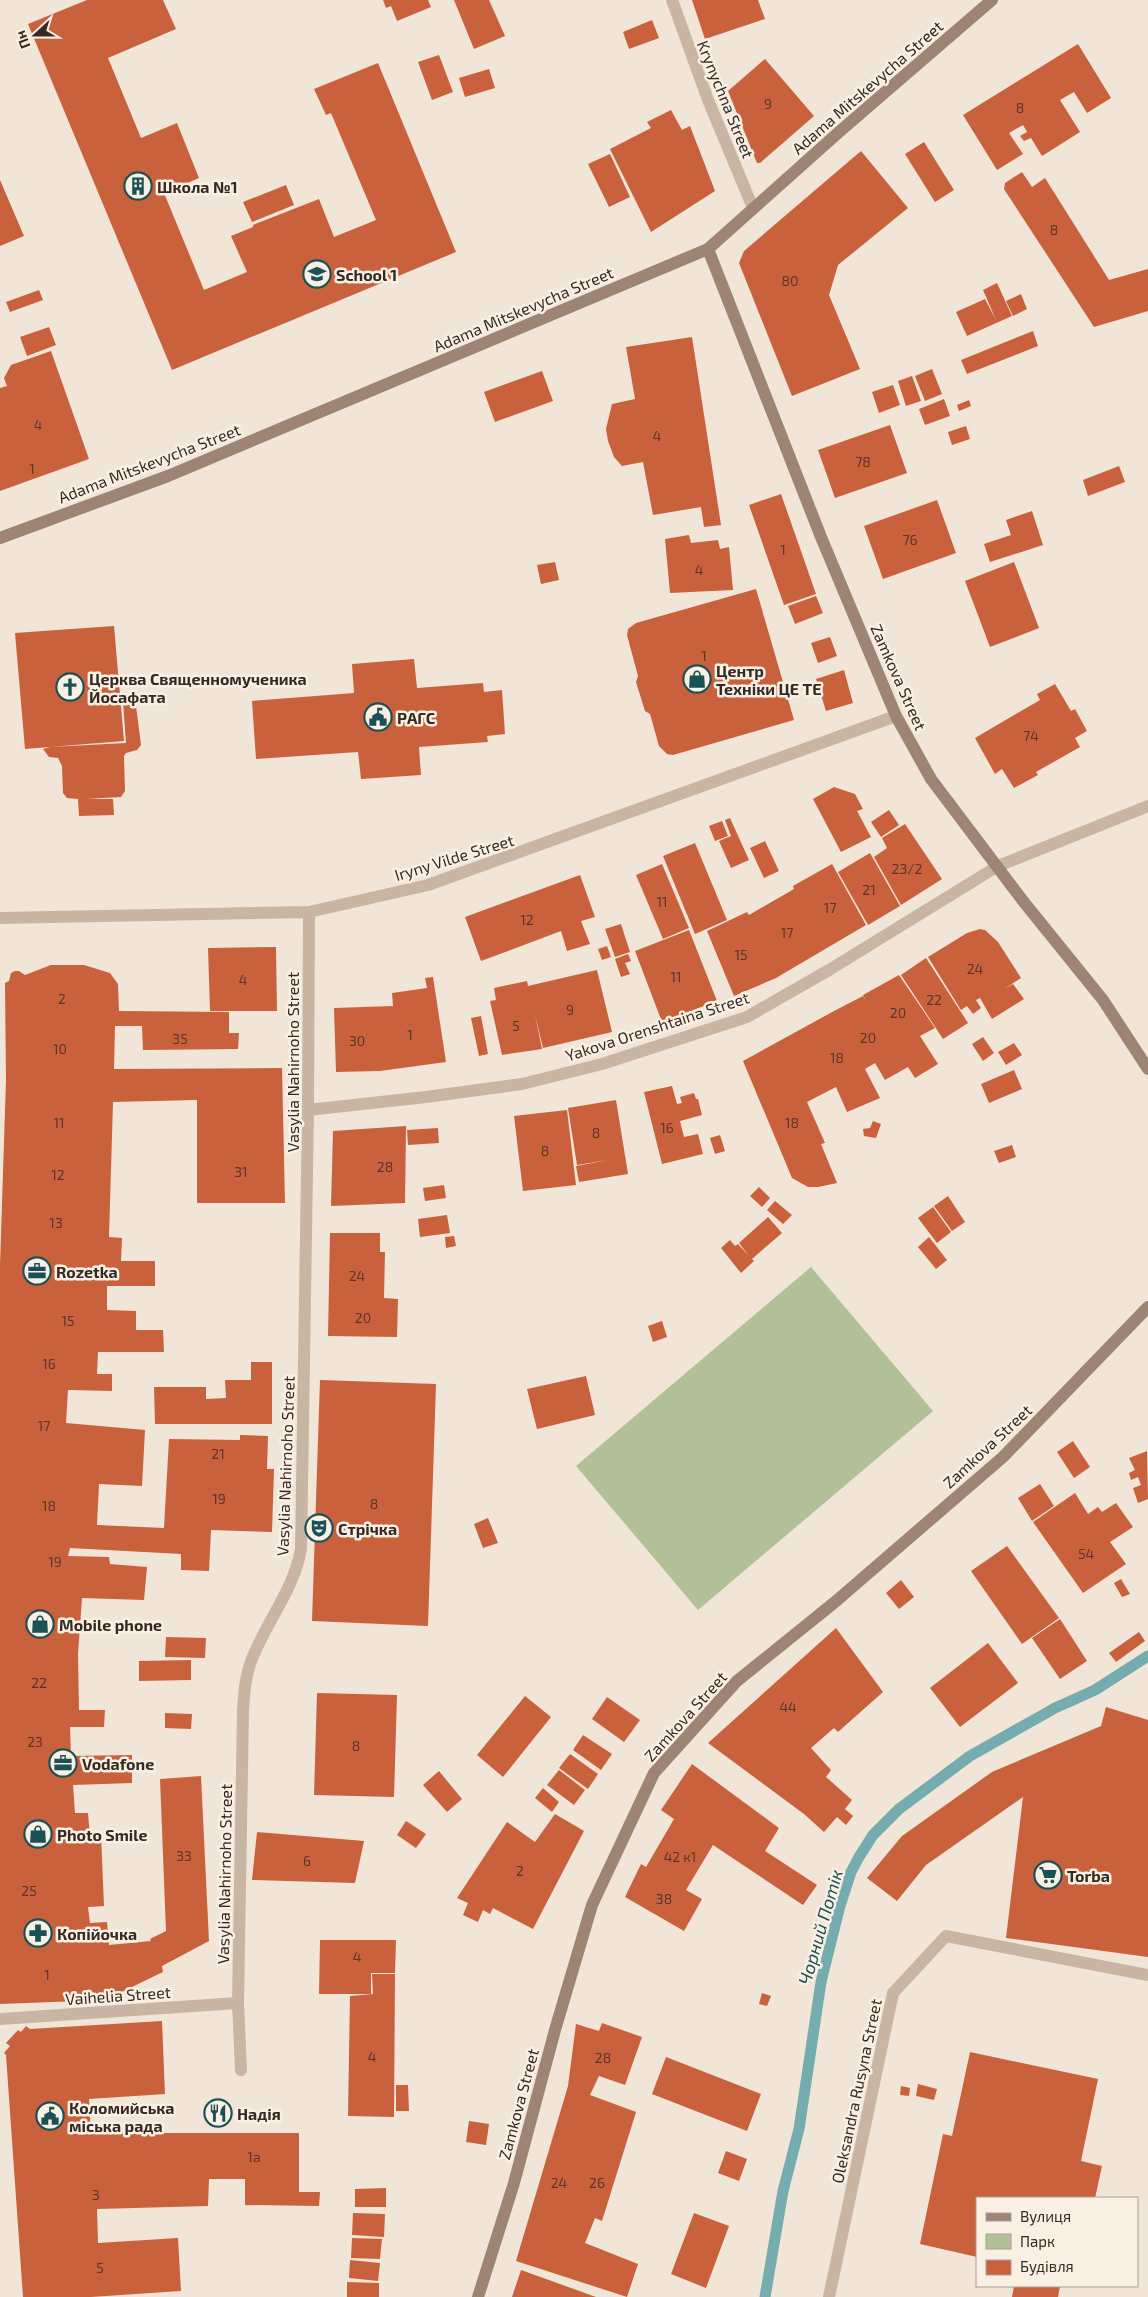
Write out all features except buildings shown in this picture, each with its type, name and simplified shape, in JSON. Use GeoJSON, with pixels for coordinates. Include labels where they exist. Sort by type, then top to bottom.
{"type":"FeatureCollection","features":[{"type":"Feature","properties":{"kind":"main road","name":"Adama Mitskevycha Street"},"geometry":{"type":"LineString","coordinates":[[0,538],[168,476],[708,249],[992,0]]}},
{"type":"Feature","properties":{"kind":"main road","name":"Zamkova Street"},"geometry":{"type":"LineString","coordinates":[[708,249],[821,536],[896,716],[931,779],[1023,901],[1103,1000],[1148,1069]]}},
{"type":"Feature","properties":{"kind":"main road","name":"Zamkova Street"},"geometry":{"type":"LineString","coordinates":[[478,2297],[514,2183],[555,2030],[592,1905],[654,1773],[737,1681],[835,1602],[1003,1457],[1148,1307]]}},
{"type":"Feature","properties":{"kind":"street","name":"Krynychna Street"},"geometry":{"type":"LineString","coordinates":[[672,0],[708,100],[753,208]]}},
{"type":"Feature","properties":{"kind":"street","name":"Iryny Vilde Street"},"geometry":{"type":"LineString","coordinates":[[0,918],[309,912],[428,885],[460,875],[896,716]]}},
{"type":"Feature","properties":{"kind":"street","name":"Yakova Orenshtaina Street"},"geometry":{"type":"LineString","coordinates":[[308,1110],[522,1084],[602,1064],[746,1017],[829,970],[998,866],[1148,806]]}},
{"type":"Feature","properties":{"kind":"street","name":"Vasylia Nahirnoho Street"},"geometry":{"type":"LineString","coordinates":[[241,2070],[238,2003],[243,1712],[246,1680],[251,1660],[265,1630],[293,1580],[301,1549],[309,912]]}},
{"type":"Feature","properties":{"kind":"street","name":"Oleksandra Rusyna Street"},"geometry":{"type":"LineString","coordinates":[[829,2297],[893,1993],[946,1936],[1148,1975]]}},
{"type":"Feature","properties":{"kind":"street","name":"Vaihelia Street"},"geometry":{"type":"LineString","coordinates":[[0,2019],[238,2003]]}},
{"type":"Feature","properties":{"kind":"green space"},"geometry":{"type":"Polygon","coordinates":[[[811,1267],[933,1411],[698,1610],[576,1466],[811,1267]]]}},
{"type":"Feature","properties":{"kind":"waterway","name":"Чорний Потік"},"geometry":{"type":"LineString","coordinates":[[765,2297],[783,2191],[799,2129],[821,1982],[840,1906],[851,1872],[859,1857],[873,1835],[899,1809],[970,1756],[1055,1708],[1095,1690],[1148,1656]]}},
{"type":"Feature","properties":{"kind":"place","name":"Школа №1"},"geometry":{"type":"Point","coordinates":[138,186]}},
{"type":"Feature","properties":{"kind":"place","name":"School 1"},"geometry":{"type":"Point","coordinates":[317,274]}},
{"type":"Feature","properties":{"kind":"place","name":"Центр Техніки ЦЕ ТЕ"},"geometry":{"type":"Point","coordinates":[697,679]}},
{"type":"Feature","properties":{"kind":"place","name":"Церква Священномученика Йосафата"},"geometry":{"type":"Point","coordinates":[70,687]}},
{"type":"Feature","properties":{"kind":"place","name":"РАГС"},"geometry":{"type":"Point","coordinates":[378,717]}},
{"type":"Feature","properties":{"kind":"place","name":"Rozetka"},"geometry":{"type":"Point","coordinates":[37,1271]}},
{"type":"Feature","properties":{"kind":"place","name":"Стрічка"},"geometry":{"type":"Point","coordinates":[319,1528]}},
{"type":"Feature","properties":{"kind":"place","name":"Mobile phone"},"geometry":{"type":"Point","coordinates":[40,1624]}},
{"type":"Feature","properties":{"kind":"place","name":"Vodafone"},"geometry":{"type":"Point","coordinates":[63,1763]}},
{"type":"Feature","properties":{"kind":"place","name":"Photo Smile"},"geometry":{"type":"Point","coordinates":[38,1834]}},
{"type":"Feature","properties":{"kind":"place","name":"Torba"},"geometry":{"type":"Point","coordinates":[1048,1875]}},
{"type":"Feature","properties":{"kind":"place","name":"Копійочка"},"geometry":{"type":"Point","coordinates":[38,1933]}},
{"type":"Feature","properties":{"kind":"place","name":"Надія"},"geometry":{"type":"Point","coordinates":[218,2113]}},
{"type":"Feature","properties":{"kind":"place","name":"Коломийська міська рада"},"geometry":{"type":"Point","coordinates":[50,2116]}}]}
